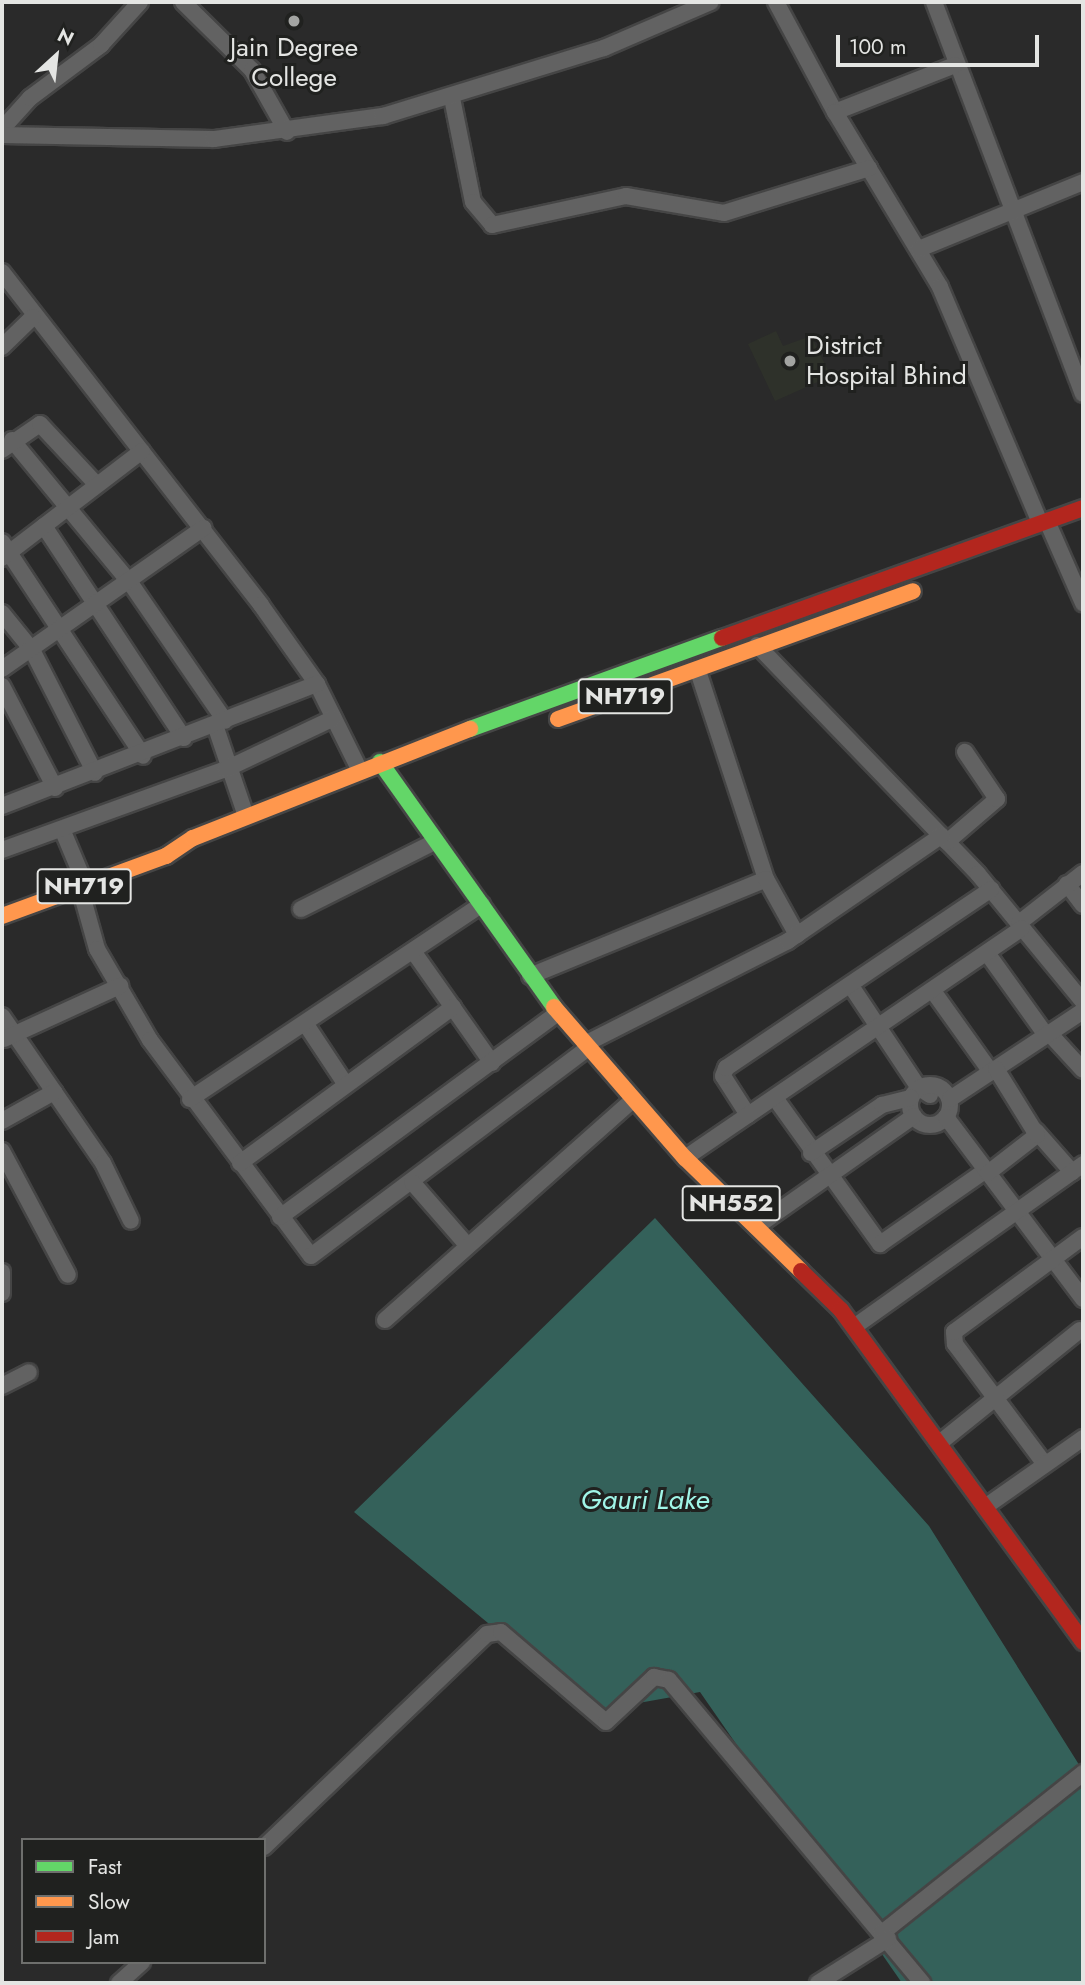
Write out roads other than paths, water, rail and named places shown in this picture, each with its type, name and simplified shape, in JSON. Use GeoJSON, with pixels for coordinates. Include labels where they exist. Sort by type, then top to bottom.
{"type":"FeatureCollection","features":[{"type":"Feature","properties":{"kind":"highway","name":"NH719"},"geometry":{"type":"LineString","coordinates":[[2,916],[166,856],[246,816],[359,769],[1083,508]]}},
{"type":"Feature","properties":{"kind":"highway"},"geometry":{"type":"LineString","coordinates":[[1005,556],[1083,528]]}},
{"type":"Feature","properties":{"kind":"highway","name":"NH719"},"geometry":{"type":"LineString","coordinates":[[544,724],[698,671],[932,584]]}},
{"type":"Feature","properties":{"kind":"highway","name":"NH719"},"geometry":{"type":"LineString","coordinates":[[166,856],[200,854],[391,777],[480,746]]}},
{"type":"Feature","properties":{"kind":"highway","name":"NH552"},"geometry":{"type":"LineString","coordinates":[[380,762],[558,1013],[685,1158],[854,1327],[942,1441],[985,1507],[1083,1642]]}},
{"type":"Feature","properties":{"kind":"street"},"geometry":{"type":"LineString","coordinates":[[2,132],[30,98],[101,45],[140,2]]}},
{"type":"Feature","properties":{"kind":"street"},"geometry":{"type":"LineString","coordinates":[[184,2],[251,70],[287,132]]}},
{"type":"Feature","properties":{"kind":"street"},"geometry":{"type":"LineString","coordinates":[[2,132],[112,142],[287,132],[452,98],[624,41],[711,2]]}},
{"type":"Feature","properties":{"kind":"street"},"geometry":{"type":"LineString","coordinates":[[776,2],[835,112],[919,249],[1083,603]]}},
{"type":"Feature","properties":{"kind":"street"},"geometry":{"type":"LineString","coordinates":[[934,2],[955,65],[1083,394]]}},
{"type":"Feature","properties":{"kind":"street"},"geometry":{"type":"LineString","coordinates":[[835,112],[955,65]]}},
{"type":"Feature","properties":{"kind":"street"},"geometry":{"type":"LineString","coordinates":[[452,98],[473,202],[492,225],[626,196],[724,213],[869,168]]}},
{"type":"Feature","properties":{"kind":"street"},"geometry":{"type":"LineString","coordinates":[[919,249],[1083,182]]}},
{"type":"Feature","properties":{"kind":"street"},"geometry":{"type":"LineString","coordinates":[[2,272],[33,317],[203,528],[317,684],[359,769]]}},
{"type":"Feature","properties":{"kind":"street"},"geometry":{"type":"LineString","coordinates":[[2,347],[33,317]]}},
{"type":"Feature","properties":{"kind":"street"},"geometry":{"type":"LineString","coordinates":[[97,485],[40,424],[7,445],[71,506],[131,584],[220,723],[226,769],[246,816]]}},
{"type":"Feature","properties":{"kind":"street"},"geometry":{"type":"LineString","coordinates":[[142,451],[44,526],[4,551],[64,631],[143,755]]}},
{"type":"Feature","properties":{"kind":"street"},"geometry":{"type":"LineString","coordinates":[[44,526],[184,738]]}},
{"type":"Feature","properties":{"kind":"street"},"geometry":{"type":"LineString","coordinates":[[2,669],[64,631],[131,584],[203,528]]}},
{"type":"Feature","properties":{"kind":"street"},"geometry":{"type":"LineString","coordinates":[[2,612],[32,650],[95,773]]}},
{"type":"Feature","properties":{"kind":"street"},"geometry":{"type":"LineString","coordinates":[[743,630],[991,889],[1083,1002]]}},
{"type":"Feature","properties":{"kind":"street"},"geometry":{"type":"LineString","coordinates":[[698,671],[766,879],[797,935]]}},
{"type":"Feature","properties":{"kind":"street"},"geometry":{"type":"LineString","coordinates":[[2,787],[5,805],[143,755],[317,684]]}},
{"type":"Feature","properties":{"kind":"street"},"geometry":{"type":"LineString","coordinates":[[2,686],[55,788]]}},
{"type":"Feature","properties":{"kind":"street"},"geometry":{"type":"LineString","coordinates":[[2,850],[226,769],[334,718]]}},
{"type":"Feature","properties":{"kind":"street"},"geometry":{"type":"LineString","coordinates":[[62,829],[83,887],[92,937],[120,986],[190,1099],[280,1217],[315,1256],[587,1046],[797,935],[944,839],[997,799],[965,752]]}},
{"type":"Feature","properties":{"kind":"street"},"geometry":{"type":"LineString","coordinates":[[302,909],[436,841]]}},
{"type":"Feature","properties":{"kind":"street"},"geometry":{"type":"LineString","coordinates":[[685,1158],[933,991],[986,953],[1083,873]]}},
{"type":"Feature","properties":{"kind":"street"},"geometry":{"type":"LineString","coordinates":[[530,976],[766,879]]}},
{"type":"Feature","properties":{"kind":"street"},"geometry":{"type":"LineString","coordinates":[[1067,884],[1083,905]]}},
{"type":"Feature","properties":{"kind":"street"},"geometry":{"type":"LineString","coordinates":[[748,1115],[723,1076],[726,1068],[991,889]]}},
{"type":"Feature","properties":{"kind":"street"},"geometry":{"type":"LineString","coordinates":[[190,1099],[482,904]]}},
{"type":"Feature","properties":{"kind":"street"},"geometry":{"type":"LineString","coordinates":[[414,951],[492,1063]]}},
{"type":"Feature","properties":{"kind":"street"},"geometry":{"type":"LineString","coordinates":[[986,953],[1048,1034],[1083,1070]]}},
{"type":"Feature","properties":{"kind":"street"},"geometry":{"type":"LineString","coordinates":[[7,1038],[120,986]]}},
{"type":"Feature","properties":{"kind":"street"},"geometry":{"type":"LineString","coordinates":[[851,986],[878,1030],[1083,1299]]}},
{"type":"Feature","properties":{"kind":"street"},"geometry":{"type":"LineString","coordinates":[[854,1327],[1078,1168],[1036,1131],[933,991]]}},
{"type":"Feature","properties":{"kind":"street"},"geometry":{"type":"LineString","coordinates":[[240,1163],[453,1007]]}},
{"type":"Feature","properties":{"kind":"street"},"geometry":{"type":"LineString","coordinates":[[756,1227],[935,1102],[993,1071],[1083,1011]]}},
{"type":"Feature","properties":{"kind":"street"},"geometry":{"type":"LineString","coordinates":[[280,1217],[558,1013]]}},
{"type":"Feature","properties":{"kind":"street"},"geometry":{"type":"LineString","coordinates":[[2,1016],[7,1038],[54,1092],[110,1174],[131,1221]]}},
{"type":"Feature","properties":{"kind":"street"},"geometry":{"type":"LineString","coordinates":[[304,1023],[345,1085]]}},
{"type":"Feature","properties":{"kind":"street"},"geometry":{"type":"LineString","coordinates":[[2,1121],[54,1092]]}},
{"type":"Feature","properties":{"kind":"street"},"geometry":{"type":"LineString","coordinates":[[775,1098],[870,1238],[885,1244],[1031,1142],[1036,1131]]}},
{"type":"Feature","properties":{"kind":"street"},"geometry":{"type":"LineString","coordinates":[[385,1320],[633,1100]]}},
{"type":"Feature","properties":{"kind":"street"},"geometry":{"type":"LineString","coordinates":[[914,1116],[930,1125],[935,1102]]}},
{"type":"Feature","properties":{"kind":"street"},"geometry":{"type":"LineString","coordinates":[[811,1153],[882,1105],[935,1102]]}},
{"type":"Feature","properties":{"kind":"street"},"geometry":{"type":"LineString","coordinates":[[2,1151],[68,1275]]}},
{"type":"Feature","properties":{"kind":"street"},"geometry":{"type":"LineString","coordinates":[[412,1182],[467,1245]]}},
{"type":"Feature","properties":{"kind":"street"},"geometry":{"type":"LineString","coordinates":[[1044,1463],[955,1344],[954,1332],[1083,1237]]}},
{"type":"Feature","properties":{"kind":"street"},"geometry":{"type":"LineString","coordinates":[[2,1272],[2,1293]]}},
{"type":"Feature","properties":{"kind":"street"},"geometry":{"type":"LineString","coordinates":[[942,1441],[1082,1333],[1083,1308]]}},
{"type":"Feature","properties":{"kind":"street"},"geometry":{"type":"LineString","coordinates":[[2,1386],[29,1372]]}},
{"type":"Feature","properties":{"kind":"street"},"geometry":{"type":"LineString","coordinates":[[985,1507],[1083,1437]]}},
{"type":"Feature","properties":{"kind":"street"},"geometry":{"type":"LineString","coordinates":[[266,1845],[487,1634],[500,1632],[606,1721],[654,1677],[669,1680],[922,1983]]}},
{"type":"Feature","properties":{"kind":"street"},"geometry":{"type":"LineString","coordinates":[[818,1983],[885,1936],[900,1919],[1083,1773]]}},
{"type":"Feature","properties":{"kind":"street"},"geometry":{"type":"LineString","coordinates":[[119,1983],[140,1964]]}},
{"type":"Feature","properties":{"kind":"water","name":"Gauri Lake"},"geometry":{"type":"Polygon","coordinates":[[[655,1218],[929,1526],[1083,1771],[1083,1983],[902,1983],[700,1692],[594,1711],[354,1512],[655,1218]]]}},
{"type":"Feature","properties":{"kind":"place","name":"Jain Degree College"},"geometry":{"type":"Point","coordinates":[294,21]}},
{"type":"Feature","properties":{"kind":"place","name":"District Hospital Bhind"},"geometry":{"type":"Point","coordinates":[790,361]}}]}
